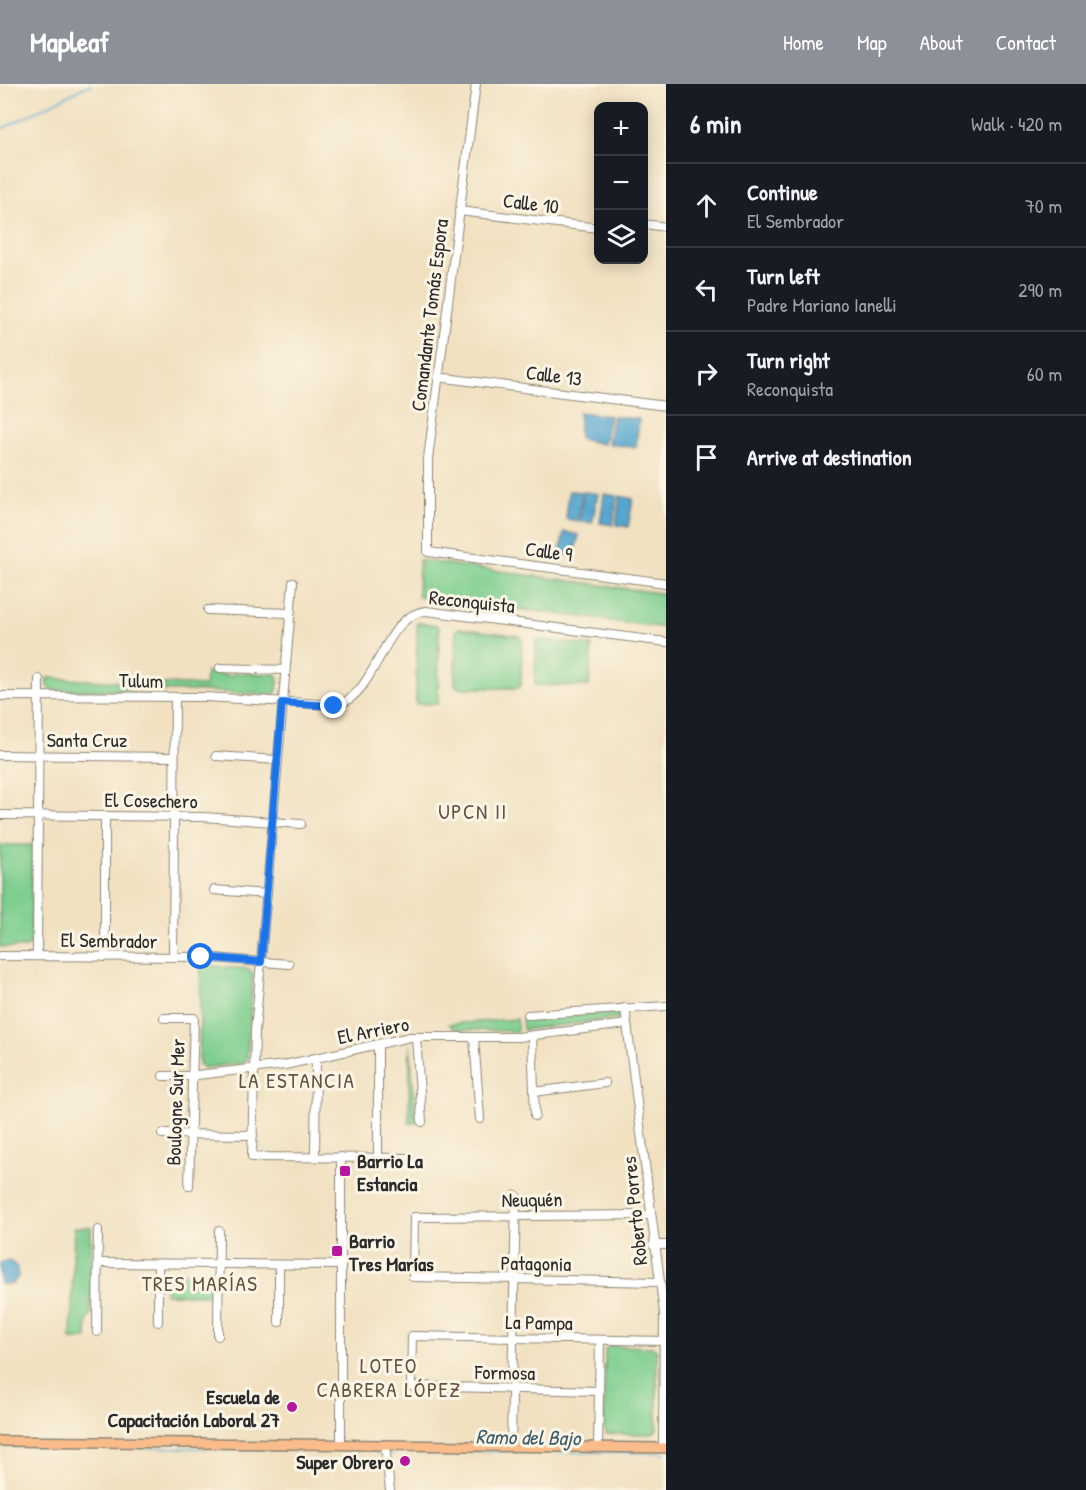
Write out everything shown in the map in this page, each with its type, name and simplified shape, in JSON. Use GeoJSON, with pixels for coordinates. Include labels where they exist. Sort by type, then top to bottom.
{"type":"FeatureCollection","features":[{"type":"Feature","properties":{"kind":"main road"},"geometry":{"type":"LineString","coordinates":[[0,1441],[665,1448]]}},
{"type":"Feature","properties":{"kind":"street","name":"Comandante Tomás Espora"},"geometry":{"type":"LineString","coordinates":[[428,552],[428,459],[476,84]]}},
{"type":"Feature","properties":{"kind":"street","name":"Calle 10"},"geometry":{"type":"LineString","coordinates":[[459,211],[594,228]]}},
{"type":"Feature","properties":{"kind":"street"},"geometry":{"type":"LineString","coordinates":[[648,225],[666,227]]}},
{"type":"Feature","properties":{"kind":"street","name":"Calle 13"},"geometry":{"type":"LineString","coordinates":[[438,377],[666,406]]}},
{"type":"Feature","properties":{"kind":"street","name":"Calle 9"},"geometry":{"type":"LineString","coordinates":[[428,552],[666,583]]}},
{"type":"Feature","properties":{"kind":"street"},"geometry":{"type":"LineString","coordinates":[[293,582],[261,962],[254,1069],[252,1157],[406,1158]]}},
{"type":"Feature","properties":{"kind":"street"},"geometry":{"type":"LineString","coordinates":[[208,610],[290,613]]}},
{"type":"Feature","properties":{"kind":"street","name":"Reconquista"},"geometry":{"type":"LineString","coordinates":[[282,703],[329,706],[347,701],[367,679],[402,622],[420,612],[666,642]]}},
{"type":"Feature","properties":{"kind":"street"},"geometry":{"type":"LineString","coordinates":[[219,668],[285,670]]}},
{"type":"Feature","properties":{"kind":"street"},"geometry":{"type":"LineString","coordinates":[[37,956],[39,679]]}},
{"type":"Feature","properties":{"kind":"street","name":"Tulum"},"geometry":{"type":"LineString","coordinates":[[0,696],[174,697],[282,703]]}},
{"type":"Feature","properties":{"kind":"street"},"geometry":{"type":"LineString","coordinates":[[173,957],[174,697]]}},
{"type":"Feature","properties":{"kind":"street","name":"Santa Cruz"},"geometry":{"type":"LineString","coordinates":[[0,755],[174,757]]}},
{"type":"Feature","properties":{"kind":"street"},"geometry":{"type":"LineString","coordinates":[[216,756],[278,760]]}},
{"type":"Feature","properties":{"kind":"street","name":"El Cosechero"},"geometry":{"type":"LineString","coordinates":[[0,816],[174,817],[301,824]]}},
{"type":"Feature","properties":{"kind":"street"},"geometry":{"type":"LineString","coordinates":[[105,816],[105,957]]}},
{"type":"Feature","properties":{"kind":"street"},"geometry":{"type":"LineString","coordinates":[[214,890],[267,894]]}},
{"type":"Feature","properties":{"kind":"street","name":"El Sembrador"},"geometry":{"type":"LineString","coordinates":[[0,956],[173,957],[289,964]]}},
{"type":"Feature","properties":{"kind":"street"},"geometry":{"type":"LineString","coordinates":[[528,1015],[666,1006]]}},
{"type":"Feature","properties":{"kind":"street","name":"Roberto Porres"},"geometry":{"type":"LineString","coordinates":[[625,1008],[653,1245],[664,1313],[665,1448]]}},
{"type":"Feature","properties":{"kind":"street","name":"Boulogne Sur Mer"},"geometry":{"type":"LineString","coordinates":[[164,1018],[194,1018],[189,1186]]}},
{"type":"Feature","properties":{"kind":"street","name":"El Arriero"},"geometry":{"type":"LineString","coordinates":[[162,1076],[192,1076],[254,1069],[416,1037],[532,1036],[627,1024]]}},
{"type":"Feature","properties":{"kind":"street"},"geometry":{"type":"LineString","coordinates":[[532,1036],[535,1116]]}},
{"type":"Feature","properties":{"kind":"street"},"geometry":{"type":"LineString","coordinates":[[416,1037],[422,1122]]}},
{"type":"Feature","properties":{"kind":"street"},"geometry":{"type":"LineString","coordinates":[[474,1037],[480,1119]]}},
{"type":"Feature","properties":{"kind":"street"},"geometry":{"type":"LineString","coordinates":[[378,1044],[378,1158]]}},
{"type":"Feature","properties":{"kind":"street"},"geometry":{"type":"LineString","coordinates":[[315,1157],[316,1058]]}},
{"type":"Feature","properties":{"kind":"street"},"geometry":{"type":"LineString","coordinates":[[534,1092],[605,1083]]}},
{"type":"Feature","properties":{"kind":"street"},"geometry":{"type":"LineString","coordinates":[[162,1134],[253,1135]]}},
{"type":"Feature","properties":{"kind":"street"},"geometry":{"type":"LineString","coordinates":[[341,1157],[341,1444]]}},
{"type":"Feature","properties":{"kind":"street"},"geometry":{"type":"LineString","coordinates":[[511,1446],[516,1195]]}},
{"type":"Feature","properties":{"kind":"street","name":"Neuquén"},"geometry":{"type":"LineString","coordinates":[[413,1277],[414,1217],[651,1215]]}},
{"type":"Feature","properties":{"kind":"street"},"geometry":{"type":"LineString","coordinates":[[97,1332],[98,1230]]}},
{"type":"Feature","properties":{"kind":"street"},"geometry":{"type":"LineString","coordinates":[[218,1336],[219,1231]]}},
{"type":"Feature","properties":{"kind":"street"},"geometry":{"type":"LineString","coordinates":[[653,1245],[666,1245]]}},
{"type":"Feature","properties":{"kind":"street"},"geometry":{"type":"LineString","coordinates":[[98,1263],[341,1265]]}},
{"type":"Feature","properties":{"kind":"street"},"geometry":{"type":"LineString","coordinates":[[158,1264],[158,1322]]}},
{"type":"Feature","properties":{"kind":"street"},"geometry":{"type":"LineString","coordinates":[[279,1265],[279,1322]]}},
{"type":"Feature","properties":{"kind":"street","name":"Patagonia"},"geometry":{"type":"LineString","coordinates":[[413,1277],[659,1282]]}},
{"type":"Feature","properties":{"kind":"street","name":"La Pampa"},"geometry":{"type":"LineString","coordinates":[[411,1386],[412,1336],[665,1341]]}},
{"type":"Feature","properties":{"kind":"street"},"geometry":{"type":"LineString","coordinates":[[598,1447],[600,1340]]}},
{"type":"Feature","properties":{"kind":"street","name":"Formosa"},"geometry":{"type":"LineString","coordinates":[[411,1386],[599,1391]]}},
{"type":"Feature","properties":{"kind":"street"},"geometry":{"type":"LineString","coordinates":[[385,1445],[390,1490]]}},
{"type":"Feature","properties":{"kind":"green space"},"geometry":{"type":"Polygon","coordinates":[[[419,560],[666,594],[666,628],[418,596],[419,560]]]}},
{"type":"Feature","properties":{"kind":"green space"},"geometry":{"type":"Polygon","coordinates":[[[417,623],[436,625],[439,628],[438,704],[416,704],[417,623]]]}},
{"type":"Feature","properties":{"kind":"green space"},"geometry":{"type":"Polygon","coordinates":[[[459,628],[519,636],[522,639],[521,685],[518,688],[459,688],[455,684],[456,631],[459,628]]]}},
{"type":"Feature","properties":{"kind":"green space"},"geometry":{"type":"Polygon","coordinates":[[[539,639],[592,646],[589,686],[535,685],[536,641],[539,639]]]}},
{"type":"Feature","properties":{"kind":"green space"},"geometry":{"type":"Polygon","coordinates":[[[206,672],[231,676],[234,673],[275,674],[278,678],[277,691],[273,695],[205,691],[52,690],[47,686],[47,678],[205,686],[206,672]]]}},
{"type":"Feature","properties":{"kind":"green space"},"geometry":{"type":"Polygon","coordinates":[[[0,845],[32,845],[31,943],[26,948],[0,947],[0,845]]]}},
{"type":"Feature","properties":{"kind":"green space"},"geometry":{"type":"Polygon","coordinates":[[[201,965],[249,969],[253,974],[247,1059],[244,1063],[203,1068],[199,1064],[201,965]]]}},
{"type":"Feature","properties":{"kind":"green space"},"geometry":{"type":"Polygon","coordinates":[[[617,1012],[622,1014],[619,1018],[523,1030],[522,1019],[617,1012]]]}},
{"type":"Feature","properties":{"kind":"green space"},"geometry":{"type":"Polygon","coordinates":[[[517,1019],[517,1031],[456,1030],[449,1024],[517,1019]]]}},
{"type":"Feature","properties":{"kind":"green space"},"geometry":{"type":"Polygon","coordinates":[[[410,1044],[416,1123],[409,1123],[410,1044]]]}},
{"type":"Feature","properties":{"kind":"green space"},"geometry":{"type":"Polygon","coordinates":[[[74,1227],[91,1227],[91,1316],[87,1320],[87,1339],[71,1339],[74,1227]]]}},
{"type":"Feature","properties":{"kind":"green space"},"geometry":{"type":"Polygon","coordinates":[[[169,1272],[208,1272],[212,1276],[212,1295],[165,1294],[165,1276],[169,1272]]]}},
{"type":"Feature","properties":{"kind":"green space"},"geometry":{"type":"Polygon","coordinates":[[[609,1346],[653,1347],[657,1350],[657,1429],[652,1434],[607,1434],[604,1429],[605,1350],[609,1346]]]}},
{"type":"Feature","properties":{"kind":"water"},"geometry":{"type":"Polygon","coordinates":[[[579,412],[610,416],[604,444],[579,439],[579,412]]]}},
{"type":"Feature","properties":{"kind":"water"},"geometry":{"type":"Polygon","coordinates":[[[613,416],[639,419],[636,447],[608,444],[613,416]]]}},
{"type":"Feature","properties":{"kind":"water"},"geometry":{"type":"Polygon","coordinates":[[[569,491],[582,492],[578,521],[566,519],[569,491]]]}},
{"type":"Feature","properties":{"kind":"water"},"geometry":{"type":"Polygon","coordinates":[[[584,492],[598,494],[592,523],[580,521],[584,492]]]}},
{"type":"Feature","properties":{"kind":"water"},"geometry":{"type":"Polygon","coordinates":[[[604,494],[617,496],[613,525],[600,523],[604,494]]]}},
{"type":"Feature","properties":{"kind":"water"},"geometry":{"type":"Polygon","coordinates":[[[620,496],[633,499],[628,527],[616,525],[620,496]]]}},
{"type":"Feature","properties":{"kind":"water"},"geometry":{"type":"Polygon","coordinates":[[[564,532],[579,535],[574,555],[560,554],[564,532]]]}},
{"type":"Feature","properties":{"kind":"water"},"geometry":{"type":"Polygon","coordinates":[[[10,1261],[17,1267],[18,1277],[12,1284],[0,1284],[0,1263],[10,1261]]]}},
{"type":"Feature","properties":{"kind":"waterway"},"geometry":{"type":"LineString","coordinates":[[0,130],[91,84]]}},
{"type":"Feature","properties":{"kind":"waterway","name":"Ramo del Bajo"},"geometry":{"type":"LineString","coordinates":[[0,1446],[373,1450],[379,1455]]}},
{"type":"Feature","properties":{"kind":"waterway","name":"Ramo del Bajo"},"geometry":{"type":"LineString","coordinates":[[392,1455],[397,1450],[666,1453]]}},
{"type":"Feature","properties":{"kind":"place","name":"Barrio La Estancia"},"geometry":{"type":"Point","coordinates":[345,1171]}},
{"type":"Feature","properties":{"kind":"place","name":"Barrio Tres Marías"},"geometry":{"type":"Point","coordinates":[337,1251]}},
{"type":"Feature","properties":{"kind":"place","name":"Escuela de Capacitación Laboral 27"},"geometry":{"type":"Point","coordinates":[292,1407]}},
{"type":"Feature","properties":{"kind":"place","name":"Super Obrero"},"geometry":{"type":"Point","coordinates":[405,1461]}},
{"type":"Feature","properties":{"kind":"district","name":"UPCN II"},"geometry":{"type":"Point","coordinates":[473,811]}},
{"type":"Feature","properties":{"kind":"district","name":"LA ESTANCIA"},"geometry":{"type":"Point","coordinates":[297,1080]}},
{"type":"Feature","properties":{"kind":"district","name":"TRES MARÍAS"},"geometry":{"type":"Point","coordinates":[200,1283]}},
{"type":"Feature","properties":{"kind":"district","name":"LOTEO CABRERA LÓPEZ"},"geometry":{"type":"Point","coordinates":[389,1377]}},
{"type":"Feature","properties":{"kind":"route"},"geometry":{"type":"LineString","coordinates":[[201,957],[261,962],[282,703],[334,706]]}}]}
